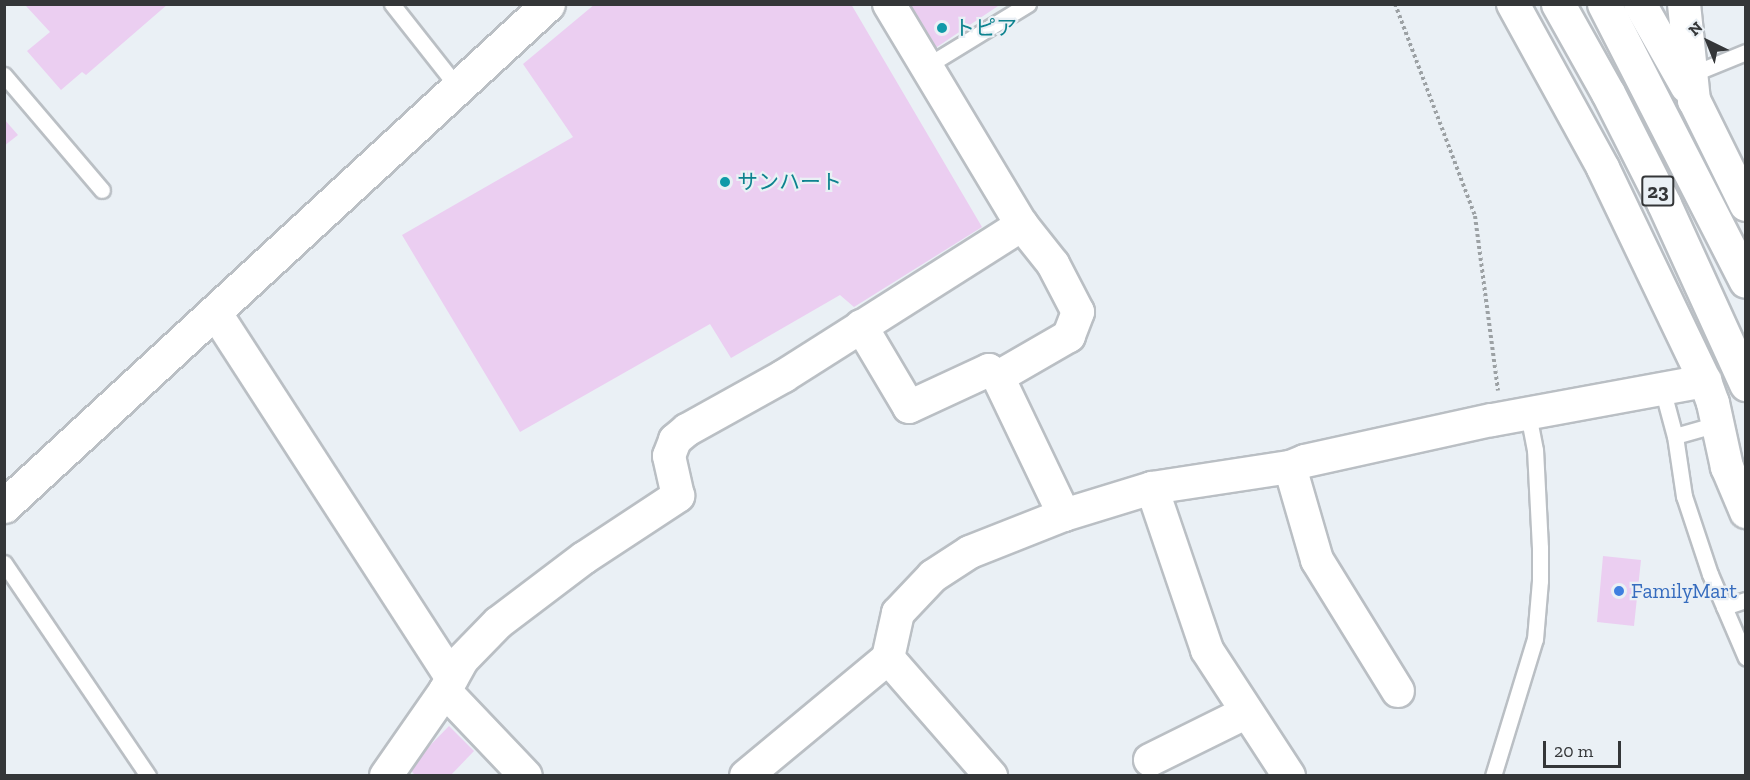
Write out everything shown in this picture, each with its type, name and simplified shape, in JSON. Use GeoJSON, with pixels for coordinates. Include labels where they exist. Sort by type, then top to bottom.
{"type":"FeatureCollection","features":[{"type":"Feature","properties":{"kind":"main road"},"geometry":{"type":"LineString","coordinates":[[4,506],[548,4]]}},
{"type":"Feature","properties":{"kind":"main road","name":"23"},"geometry":{"type":"LineString","coordinates":[[1558,4],[1608,93],[1664,204],[1746,384]]}},
{"type":"Feature","properties":{"kind":"main road","name":"23"},"geometry":{"type":"LineString","coordinates":[[1604,4],[1746,280]]}},
{"type":"Feature","properties":{"kind":"street"},"geometry":{"type":"LineString","coordinates":[[889,4],[1022,225],[1053,264],[1078,312],[1069,336],[998,377]]}},
{"type":"Feature","properties":{"kind":"street"},"geometry":{"type":"LineString","coordinates":[[1513,4],[1603,168],[1705,381],[1727,467],[1746,512]]}},
{"type":"Feature","properties":{"kind":"street"},"geometry":{"type":"LineString","coordinates":[[1640,4],[1693,87],[1746,205]]}},
{"type":"Feature","properties":{"kind":"street"},"geometry":{"type":"LineString","coordinates":[[1684,4],[1693,87]]}},
{"type":"Feature","properties":{"kind":"street"},"geometry":{"type":"LineString","coordinates":[[386,776],[448,685],[462,660],[498,623],[584,558],[678,496],[669,456],[675,440],[687,430],[784,376],[1022,225]]}},
{"type":"Feature","properties":{"kind":"street"},"geometry":{"type":"LineString","coordinates":[[215,312],[448,685],[526,776]]}},
{"type":"Feature","properties":{"kind":"street"},"geometry":{"type":"LineString","coordinates":[[861,326],[909,407],[989,370],[998,377],[1064,515]]}},
{"type":"Feature","properties":{"kind":"street"},"geometry":{"type":"LineString","coordinates":[[753,773],[888,657],[898,613],[933,576],[970,552],[1064,515],[1152,488],[1290,467],[1305,461],[1515,416],[1705,381]]}},
{"type":"Feature","properties":{"kind":"street"},"geometry":{"type":"LineString","coordinates":[[1290,467],[1317,560],[1398,691]]}},
{"type":"Feature","properties":{"kind":"street"},"geometry":{"type":"LineString","coordinates":[[1152,488],[1207,650],[1288,776]]}},
{"type":"Feature","properties":{"kind":"street"},"geometry":{"type":"LineString","coordinates":[[888,657],[992,776]]}},
{"type":"Feature","properties":{"kind":"street"},"geometry":{"type":"LineString","coordinates":[[1150,760],[1247,712]]}},
{"type":"Feature","properties":{"kind":"lane"},"geometry":{"type":"LineString","coordinates":[[392,4],[458,88]]}},
{"type":"Feature","properties":{"kind":"lane"},"geometry":{"type":"LineString","coordinates":[[925,67],[1028,4]]}},
{"type":"Feature","properties":{"kind":"lane"},"geometry":{"type":"LineString","coordinates":[[1693,87],[1746,52]]}},
{"type":"Feature","properties":{"kind":"lane"},"geometry":{"type":"LineString","coordinates":[[4,75],[102,190]]}},
{"type":"Feature","properties":{"kind":"lane"},"geometry":{"type":"LineString","coordinates":[[1666,403],[1675,436],[1684,495],[1724,606],[1746,658]]}},
{"type":"Feature","properties":{"kind":"lane"},"geometry":{"type":"LineString","coordinates":[[1493,776],[1535,639],[1540,548],[1534,450],[1515,416]]}},
{"type":"Feature","properties":{"kind":"lane"},"geometry":{"type":"LineString","coordinates":[[1675,436],[1717,424]]}},
{"type":"Feature","properties":{"kind":"lane"},"geometry":{"type":"LineString","coordinates":[[4,563],[148,776]]}},
{"type":"Feature","properties":{"kind":"lane"},"geometry":{"type":"LineString","coordinates":[[1724,606],[1746,600]]}},
{"type":"Feature","properties":{"kind":"path"},"geometry":{"type":"LineString","coordinates":[[1395,4],[1475,216],[1515,416]]}},
{"type":"Feature","properties":{"kind":"building"},"geometry":{"type":"Polygon","coordinates":[[[28,4],[168,4],[86,75],[82,72],[61,90],[27,51],[50,32],[26,6],[28,4]]]}},
{"type":"Feature","properties":{"kind":"building","name":"サンハート"},"geometry":{"type":"Polygon","coordinates":[[[595,4],[851,4],[982,227],[854,307],[840,295],[731,358],[710,324],[520,432],[402,235],[573,137],[523,64],[595,4]]]}},
{"type":"Feature","properties":{"kind":"building","name":"トピア"},"geometry":{"type":"Polygon","coordinates":[[[904,4],[1001,4],[931,51],[904,4]]]}},
{"type":"Feature","properties":{"kind":"building"},"geometry":{"type":"Polygon","coordinates":[[[4,119],[18,135],[4,146],[4,119]]]}},
{"type":"Feature","properties":{"kind":"building","name":"FamilyMart"},"geometry":{"type":"Polygon","coordinates":[[[1603,556],[1641,560],[1634,626],[1597,622],[1603,556]]]}},
{"type":"Feature","properties":{"kind":"building"},"geometry":{"type":"Polygon","coordinates":[[[449,726],[474,751],[450,776],[416,776],[408,768],[449,726]]]}},
{"type":"Feature","properties":{"kind":"place","name":"トピア"},"geometry":{"type":"Point","coordinates":[942,28]}},
{"type":"Feature","properties":{"kind":"place","name":"サンハート"},"geometry":{"type":"Point","coordinates":[725,182]}},
{"type":"Feature","properties":{"kind":"place","name":"FamilyMart"},"geometry":{"type":"Point","coordinates":[1619,591]}}]}
